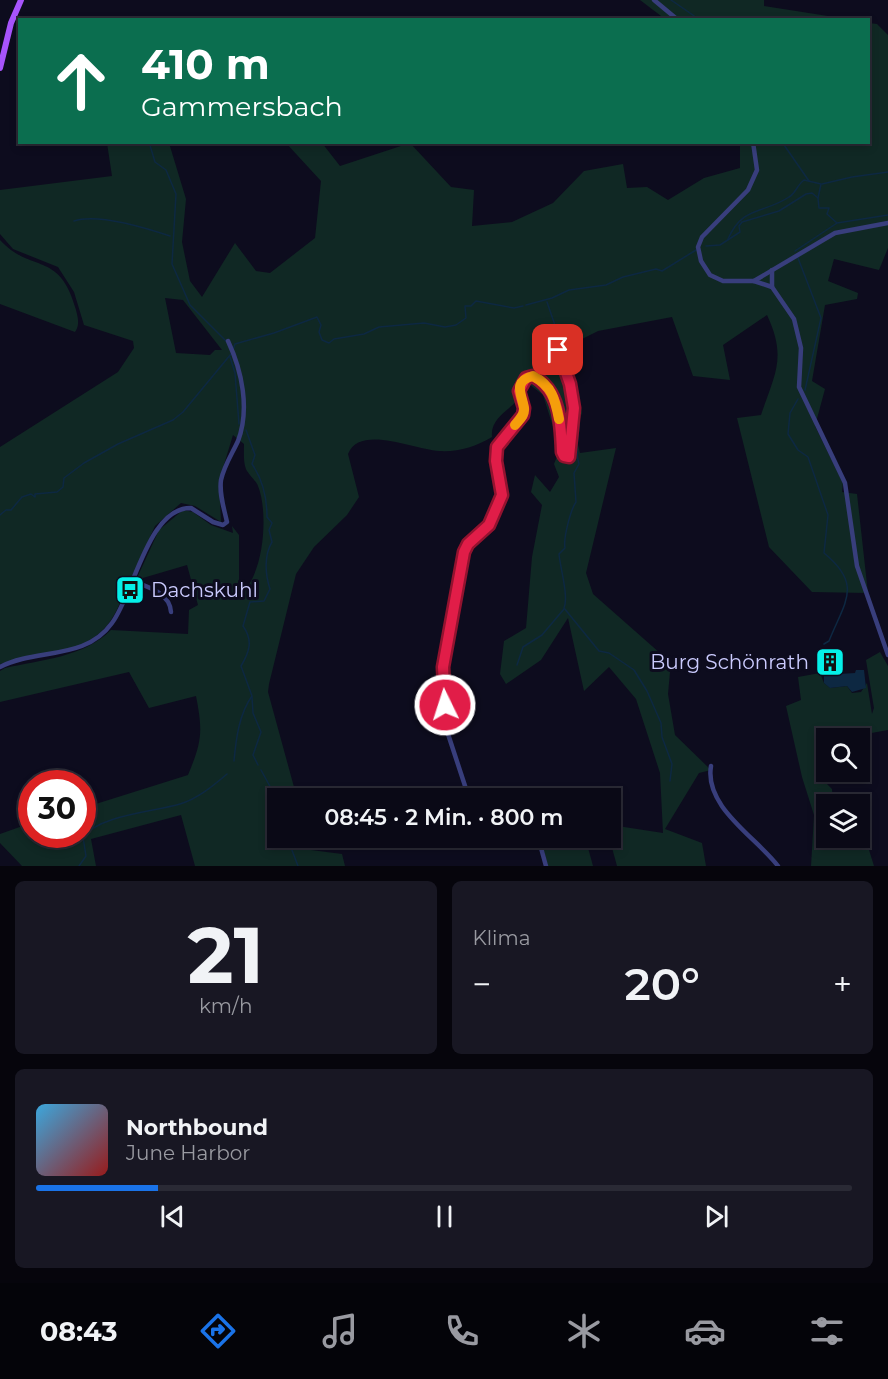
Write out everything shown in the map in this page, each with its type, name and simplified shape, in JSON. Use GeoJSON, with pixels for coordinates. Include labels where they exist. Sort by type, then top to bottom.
{"type":"FeatureCollection","features":[{"type":"Feature","properties":{"kind":"main road"},"geometry":{"type":"LineString","coordinates":[[0,68],[11,23],[21,0]]}},
{"type":"Feature","properties":{"kind":"street"},"geometry":{"type":"LineString","coordinates":[[654,0],[676,18]]}},
{"type":"Feature","properties":{"kind":"street"},"geometry":{"type":"LineString","coordinates":[[753,144],[757,170],[748,190],[702,237],[698,247],[701,261],[710,274],[723,281],[754,281],[772,287]]}},
{"type":"Feature","properties":{"kind":"street"},"geometry":{"type":"LineString","coordinates":[[754,281],[840,230],[888,223]]}},
{"type":"Feature","properties":{"kind":"street"},"geometry":{"type":"LineString","coordinates":[[773,268],[770,279],[772,287],[784,302],[799,335],[799,387],[845,483],[858,566],[888,654]]}},
{"type":"Feature","properties":{"kind":"street"},"geometry":{"type":"LineString","coordinates":[[0,668],[81,647],[100,638],[113,622],[156,529],[177,510],[191,508],[213,522],[223,525],[227,522],[221,497],[221,481],[243,424],[244,404],[235,356],[228,341]]}},
{"type":"Feature","properties":{"kind":"street"},"geometry":{"type":"LineString","coordinates":[[466,788],[447,725],[443,667],[464,552],[468,544],[489,525],[502,495],[496,461],[497,447],[523,415],[524,408],[519,398],[520,385],[526,378],[533,376],[542,381],[554,395],[562,452],[564,456],[569,457],[574,408],[570,384],[558,350]]}},
{"type":"Feature","properties":{"kind":"street"},"geometry":{"type":"LineString","coordinates":[[132,581],[160,592],[169,604],[171,612]]}},
{"type":"Feature","properties":{"kind":"street"},"geometry":{"type":"LineString","coordinates":[[711,766],[709,777],[713,792],[740,830],[752,837],[778,866]]}},
{"type":"Feature","properties":{"kind":"street"},"geometry":{"type":"LineString","coordinates":[[541,848],[546,866]]}},
{"type":"Feature","properties":{"kind":"green space"},"geometry":{"type":"Polygon","coordinates":[[[640,0],[764,0],[764,6],[841,18],[664,18],[640,0]]]}},
{"type":"Feature","properties":{"kind":"green space"},"geometry":{"type":"Polygon","coordinates":[[[870,23],[877,24],[888,35],[888,248],[879,270],[834,259],[828,281],[858,293],[857,299],[825,305],[812,381],[825,389],[815,426],[843,483],[842,492],[857,494],[868,593],[812,592],[769,547],[737,418],[761,415],[774,376],[778,354],[767,315],[723,345],[730,380],[693,376],[672,317],[598,331],[562,349],[576,382],[582,413],[575,433],[580,453],[616,448],[586,573],[593,594],[661,654],[670,672],[668,694],[675,735],[711,770],[699,773],[665,829],[702,843],[706,866],[617,866],[612,848],[621,848],[621,827],[663,833],[660,773],[636,699],[609,667],[584,691],[568,618],[541,660],[506,684],[500,674],[504,641],[526,628],[532,557],[542,505],[531,492],[535,475],[550,492],[559,477],[554,464],[560,449],[543,395],[524,380],[519,397],[494,425],[492,437],[473,446],[460,450],[439,451],[376,440],[354,445],[348,454],[359,497],[347,515],[314,547],[296,574],[268,692],[294,788],[267,788],[267,848],[310,848],[311,850],[342,854],[345,866],[195,866],[181,815],[96,838],[96,804],[188,775],[200,736],[196,696],[149,708],[129,672],[0,702],[0,671],[75,652],[100,639],[111,630],[188,634],[189,610],[198,605],[187,565],[136,580],[159,530],[183,510],[193,512],[211,525],[233,533],[232,526],[239,535],[239,595],[254,575],[259,560],[263,528],[261,498],[256,482],[246,468],[244,444],[233,435],[219,481],[221,522],[195,506],[181,503],[155,526],[131,579],[125,583],[127,586],[116,612],[102,631],[90,640],[61,652],[0,664],[0,447],[118,372],[134,348],[133,341],[84,325],[74,292],[58,267],[13,249],[0,234],[0,190],[112,176],[107,144],[169,144],[186,199],[182,242],[190,281],[202,297],[235,243],[256,271],[270,273],[315,238],[321,181],[287,144],[323,144],[340,166],[411,144],[451,187],[474,190],[472,226],[512,222],[553,203],[584,171],[623,164],[627,188],[647,187],[668,200],[704,178],[740,168],[740,144],[870,144],[870,23]],[[165,298],[176,353],[210,355],[215,350],[222,350],[183,300],[165,298]]]}},
{"type":"Feature","properties":{"kind":"green space"},"geometry":{"type":"Polygon","coordinates":[[[0,240],[23,257],[53,270],[62,279],[77,313],[78,324],[75,332],[0,304],[0,240]]]}},
{"type":"Feature","properties":{"kind":"green space"},"geometry":{"type":"Polygon","coordinates":[[[880,652],[888,666],[888,730],[870,733],[870,728],[816,728],[816,782],[825,782],[832,789],[832,794],[816,794],[816,848],[868,848],[874,866],[811,866],[814,815],[802,777],[786,706],[801,700],[798,677],[820,673],[824,683],[830,688],[847,686],[852,693],[861,692],[867,683],[872,714],[874,708],[866,660],[880,652]]]}},
{"type":"Feature","properties":{"kind":"green space"},"geometry":{"type":"Polygon","coordinates":[[[18,828],[18,848],[93,848],[96,866],[22,866],[0,843],[0,834],[18,828]]]}},
{"type":"Feature","properties":{"kind":"green space"},"geometry":{"type":"Polygon","coordinates":[[[543,848],[588,848],[593,866],[548,866],[543,848]]]}},
{"type":"Feature","properties":{"kind":"water"},"geometry":{"type":"Polygon","coordinates":[[[856,670],[864,670],[866,688],[852,692],[847,686],[830,688],[824,683],[824,675],[855,673],[856,670]]]}},
{"type":"Feature","properties":{"kind":"waterway"},"geometry":{"type":"LineString","coordinates":[[671,0],[697,18]]}},
{"type":"Feature","properties":{"kind":"waterway"},"geometry":{"type":"LineString","coordinates":[[150,144],[155,162],[166,170],[176,194],[172,264],[190,305],[226,341]]}},
{"type":"Feature","properties":{"kind":"waterway"},"geometry":{"type":"LineString","coordinates":[[783,144],[809,181]]}},
{"type":"Feature","properties":{"kind":"waterway"},"geometry":{"type":"LineString","coordinates":[[822,184],[888,172]]}},
{"type":"Feature","properties":{"kind":"waterway"},"geometry":{"type":"LineString","coordinates":[[728,239],[740,220],[789,197],[804,180],[821,184],[818,198]]}},
{"type":"Feature","properties":{"kind":"waterway"},"geometry":{"type":"LineString","coordinates":[[706,246],[720,245],[740,232],[739,226],[742,222],[779,211],[806,194],[812,193],[818,198],[819,208],[829,208],[827,214],[837,223],[888,215]]}},
{"type":"Feature","properties":{"kind":"waterway"},"geometry":{"type":"LineString","coordinates":[[74,221],[109,220],[170,236]]}},
{"type":"Feature","properties":{"kind":"waterway"},"geometry":{"type":"LineString","coordinates":[[795,251],[837,223]]}},
{"type":"Feature","properties":{"kind":"waterway"},"geometry":{"type":"LineString","coordinates":[[526,305],[552,298],[569,290],[606,285],[623,277],[656,269],[662,271],[696,250]]}},
{"type":"Feature","properties":{"kind":"waterway"},"geometry":{"type":"LineString","coordinates":[[798,258],[821,318],[805,390]]}},
{"type":"Feature","properties":{"kind":"waterway"},"geometry":{"type":"LineString","coordinates":[[233,350],[235,344],[317,317],[321,325],[319,332],[322,340],[329,343],[334,339],[364,334],[379,327],[424,323],[445,327],[456,325],[466,318],[465,306],[471,306],[476,301],[514,308],[523,306]]}},
{"type":"Feature","properties":{"kind":"waterway"},"geometry":{"type":"LineString","coordinates":[[547,302],[560,340]]}},
{"type":"Feature","properties":{"kind":"waterway"},"geometry":{"type":"LineString","coordinates":[[562,354],[563,349]]}},
{"type":"Feature","properties":{"kind":"waterway"},"geometry":{"type":"LineString","coordinates":[[0,515],[6,510],[11,510],[22,497],[31,494],[35,497],[35,494],[57,492],[63,487],[64,478],[84,463],[118,444],[173,420],[183,412],[231,354]]}},
{"type":"Feature","properties":{"kind":"waterway"},"geometry":{"type":"LineString","coordinates":[[230,357],[235,373],[239,424]]}},
{"type":"Feature","properties":{"kind":"waterway"},"geometry":{"type":"LineString","coordinates":[[563,358],[575,382],[580,417],[577,450],[579,464],[574,473],[576,502],[568,524],[565,548],[559,554],[565,590],[564,608],[599,651],[609,653],[634,670],[647,691],[661,723],[662,737],[672,764],[670,781]]}},
{"type":"Feature","properties":{"kind":"waterway"},"geometry":{"type":"LineString","coordinates":[[798,399],[790,413],[788,434],[798,450],[808,457],[828,515],[824,553],[836,564],[847,584],[845,604],[829,641],[824,644]]}},
{"type":"Feature","properties":{"kind":"waterway"},"geometry":{"type":"LineString","coordinates":[[234,761],[241,719],[252,696],[241,666],[249,646],[248,636],[243,626],[250,602],[264,601],[270,589],[266,565],[272,542],[269,530],[272,523],[267,517],[262,483],[252,464],[255,455],[246,430]]}},
{"type":"Feature","properties":{"kind":"waterway"},"geometry":{"type":"LineString","coordinates":[[517,665],[523,647],[542,635],[564,609]]}},
{"type":"Feature","properties":{"kind":"waterway"},"geometry":{"type":"LineString","coordinates":[[252,697],[253,713],[261,732],[253,755],[258,765]]}},
{"type":"Feature","properties":{"kind":"waterway"},"geometry":{"type":"LineString","coordinates":[[261,770],[271,788]]}},
{"type":"Feature","properties":{"kind":"waterway"},"geometry":{"type":"LineString","coordinates":[[79,866],[86,856],[83,837],[91,830],[114,819],[186,802],[205,792],[227,774]]}},
{"type":"Feature","properties":{"kind":"waterway"},"geometry":{"type":"LineString","coordinates":[[291,848],[298,866]]}},
{"type":"Feature","properties":{"kind":"slow traffic"},"geometry":{"type":"LineString","coordinates":[[515,425],[523,415],[524,408],[519,398],[520,385],[526,378],[533,376],[549,387],[554,395],[559,419]]}},
{"type":"Feature","properties":{"kind":"place","name":"Dachskuhl"},"geometry":{"type":"Point","coordinates":[130,590]}},
{"type":"Feature","properties":{"kind":"place","name":"Burg Schönrath"},"geometry":{"type":"Point","coordinates":[830,662]}},
{"type":"Feature","properties":{"kind":"route"},"geometry":{"type":"LineString","coordinates":[[445,705],[443,667],[464,552],[468,544],[484,532],[489,525],[502,495],[502,484],[496,461],[497,447],[523,415],[524,408],[519,398],[519,391],[520,385],[526,378],[533,376],[542,381],[554,395],[562,452],[564,456],[569,457],[575,416],[567,372],[558,350]]}}]}
